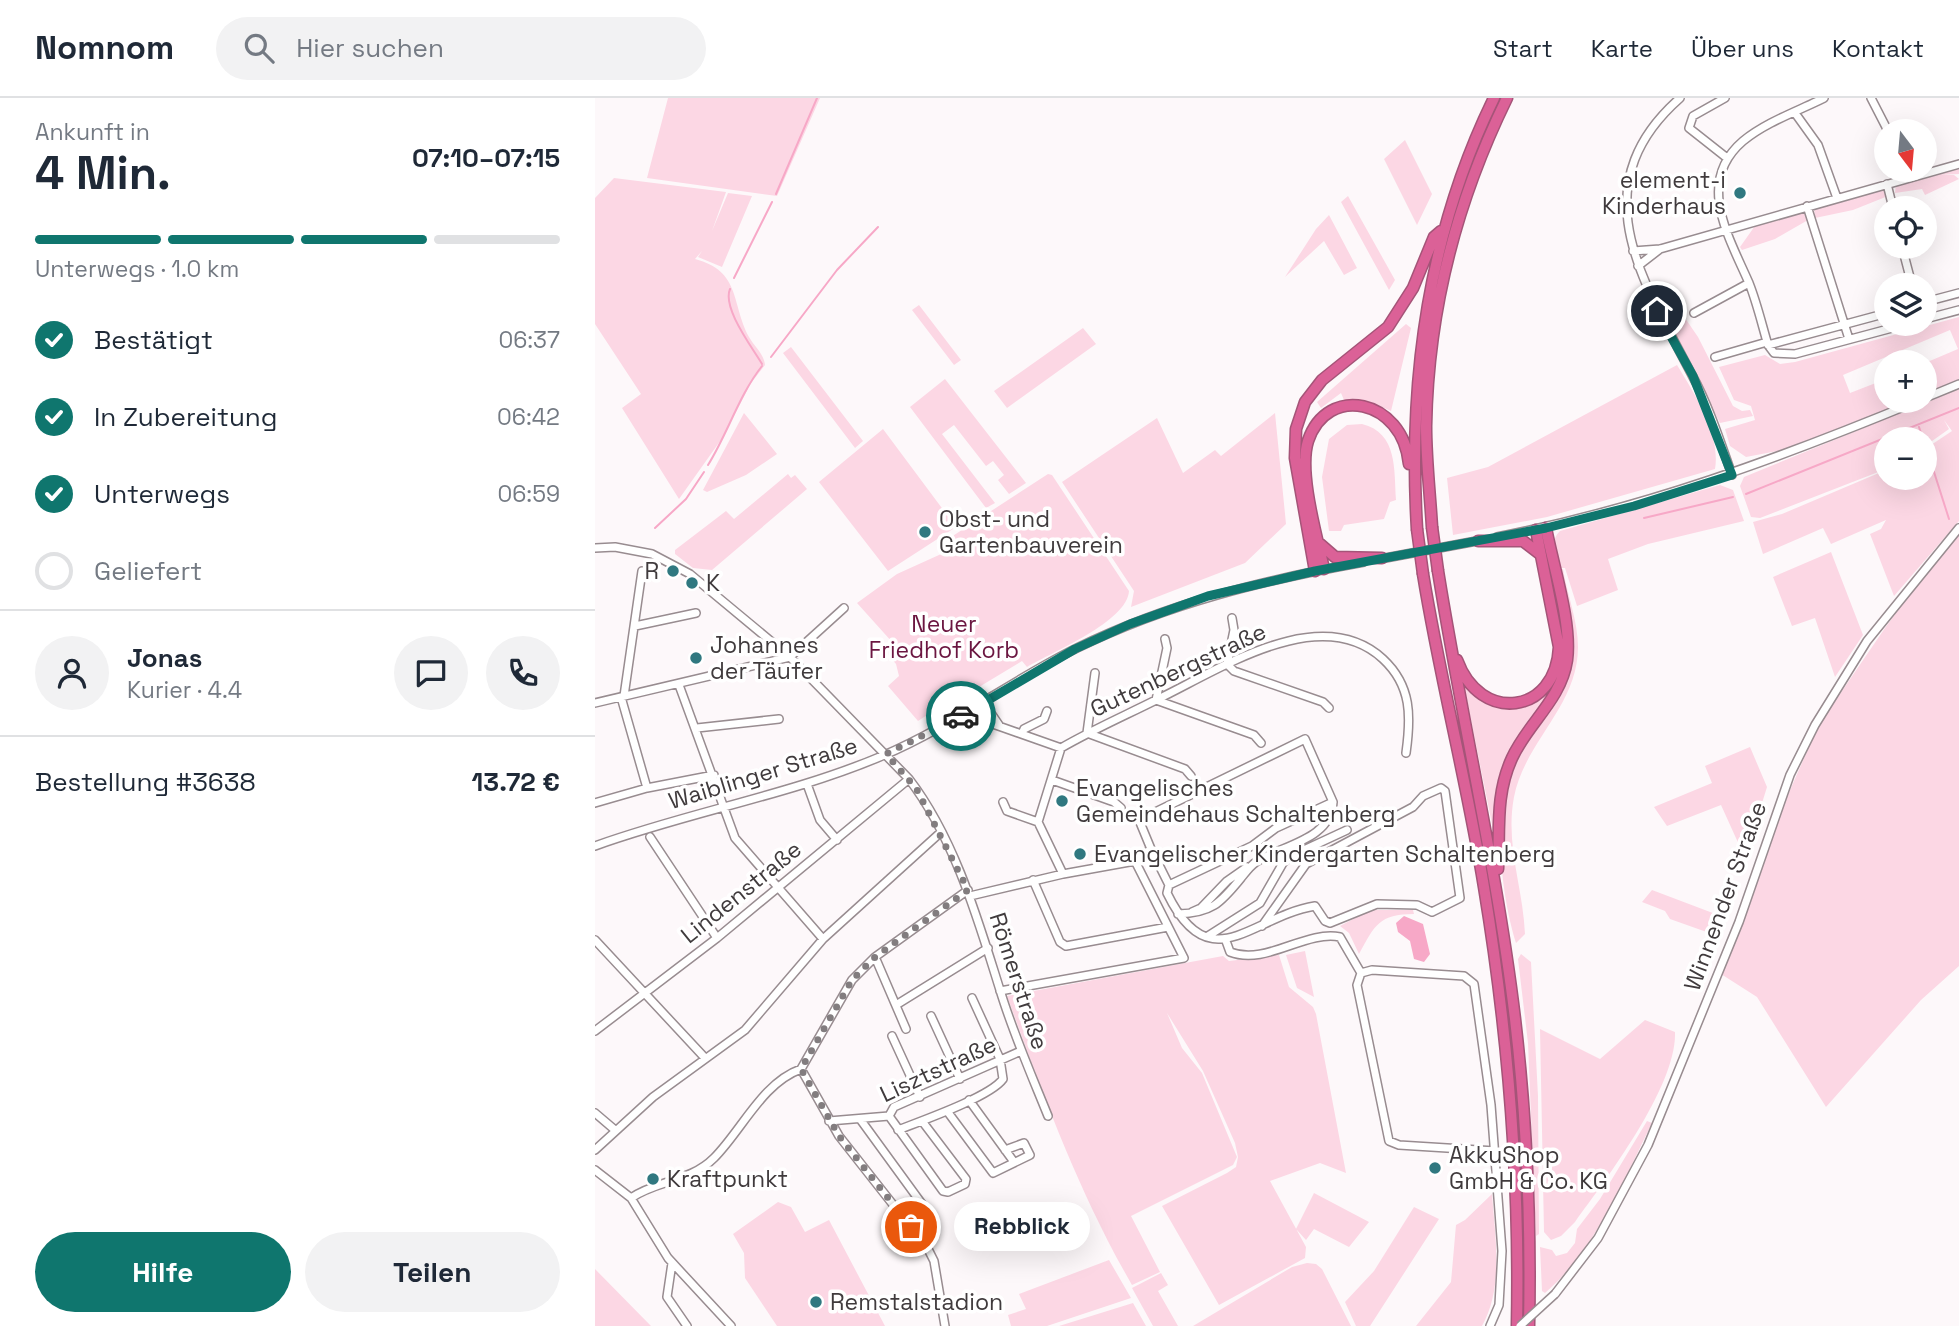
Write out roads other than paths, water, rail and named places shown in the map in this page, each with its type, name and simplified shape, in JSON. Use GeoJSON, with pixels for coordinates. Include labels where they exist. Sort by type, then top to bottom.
{"type":"FeatureCollection","features":[{"type":"Feature","properties":{"kind":"highway"},"geometry":{"type":"LineString","coordinates":[[1494,98],[1469,153],[1443,229],[1421,335],[1414,482],[1423,573],[1476,844],[1500,990],[1516,1176],[1519,1326]]}},
{"type":"Feature","properties":{"kind":"highway"},"geometry":{"type":"LineString","coordinates":[[1507,98],[1480,157],[1454,232],[1433,335],[1426,425],[1432,527],[1438,571],[1494,879],[1515,1021],[1524,1111],[1529,1217],[1529,1326]]}},
{"type":"Feature","properties":{"kind":"highway"},"geometry":{"type":"LineString","coordinates":[[1319,570],[1294,458],[1294,440],[1301,412],[1322,380],[1388,327],[1413,288],[1434,237],[1443,229]]}},
{"type":"Feature","properties":{"kind":"highway"},"geometry":{"type":"LineString","coordinates":[[1319,570],[1318,540],[1306,451],[1317,426],[1333,412],[1362,406],[1391,419],[1403,437],[1414,482]]}},
{"type":"Feature","properties":{"kind":"highway"},"geometry":{"type":"LineString","coordinates":[[1449,640],[1465,680],[1486,699],[1514,704],[1530,699],[1545,688],[1557,666],[1559,647],[1542,557],[1541,529]]}},
{"type":"Feature","properties":{"kind":"highway"},"geometry":{"type":"LineString","coordinates":[[1494,879],[1499,867],[1498,805],[1507,770],[1520,742],[1555,694],[1567,657],[1566,629],[1541,529]]}},
{"type":"Feature","properties":{"kind":"highway"},"geometry":{"type":"LineString","coordinates":[[1318,540],[1324,549],[1335,557],[1382,558]]}},
{"type":"Feature","properties":{"kind":"highway"},"geometry":{"type":"LineString","coordinates":[[1478,541],[1523,541],[1532,545],[1542,557]]}},
{"type":"Feature","properties":{"kind":"street"},"geometry":{"type":"LineString","coordinates":[[1680,98],[1653,127],[1634,168],[1628,202],[1633,251],[1650,296],[1693,376],[1732,475]]}},
{"type":"Feature","properties":{"kind":"street"},"geometry":{"type":"LineString","coordinates":[[1725,98],[1693,116],[1689,128],[1727,158]]}},
{"type":"Feature","properties":{"kind":"street"},"geometry":{"type":"LineString","coordinates":[[1824,98],[1756,132],[1727,158],[1719,181],[1718,195],[1724,230],[1749,283],[1768,344],[1774,353],[1788,355],[1874,333]]}},
{"type":"Feature","properties":{"kind":"street"},"geometry":{"type":"LineString","coordinates":[[1871,98],[1882,119]]}},
{"type":"Feature","properties":{"kind":"street"},"geometry":{"type":"LineString","coordinates":[[1795,113],[1818,145],[1837,198]]}},
{"type":"Feature","properties":{"kind":"street"},"geometry":{"type":"LineString","coordinates":[[1937,170],[1959,164]]}},
{"type":"Feature","properties":{"kind":"street"},"geometry":{"type":"LineString","coordinates":[[1633,251],[1660,248],[1894,182]]}},
{"type":"Feature","properties":{"kind":"street"},"geometry":{"type":"LineString","coordinates":[[1887,184],[1890,196]]}},
{"type":"Feature","properties":{"kind":"street"},"geometry":{"type":"LineString","coordinates":[[1807,206],[1849,339]]}},
{"type":"Feature","properties":{"kind":"street"},"geometry":{"type":"LineString","coordinates":[[1638,266],[1660,248]]}},
{"type":"Feature","properties":{"kind":"street"},"geometry":{"type":"LineString","coordinates":[[1694,313],[1749,283]]}},
{"type":"Feature","properties":{"kind":"street"},"geometry":{"type":"LineString","coordinates":[[1937,299],[1959,293]]}},
{"type":"Feature","properties":{"kind":"street"},"geometry":{"type":"LineString","coordinates":[[1937,316],[1959,310]]}},
{"type":"Feature","properties":{"kind":"street"},"geometry":{"type":"LineString","coordinates":[[1715,357],[1874,317]]}},
{"type":"Feature","properties":{"kind":"street"},"geometry":{"type":"LineString","coordinates":[[1937,393],[1959,384]]}},
{"type":"Feature","properties":{"kind":"street","name":"Waiblinger Straße"},"geometry":{"type":"LineString","coordinates":[[595,846],[643,829],[807,784],[886,754],[976,708],[1075,649],[1149,616],[1234,588],[1541,529],[1634,506],[1732,475],[1888,413]]}},
{"type":"Feature","properties":{"kind":"street","name":"Winnender Straße"},"geometry":{"type":"LineString","coordinates":[[1519,1326],[1555,1294],[1598,1238],[1649,1146],[1739,922],[1790,775],[1815,725],[1867,641],[1959,528]]}},
{"type":"Feature","properties":{"kind":"street","name":"Römerstraße"},"geometry":{"type":"LineString","coordinates":[[595,548],[652,554],[690,574],[790,657],[909,779],[940,832],[969,893],[1021,1051],[1048,1116]]}},
{"type":"Feature","properties":{"kind":"street"},"geometry":{"type":"LineString","coordinates":[[642,571],[623,697],[647,788]]}},
{"type":"Feature","properties":{"kind":"street"},"geometry":{"type":"LineString","coordinates":[[595,703],[790,657],[844,608]]}},
{"type":"Feature","properties":{"kind":"street"},"geometry":{"type":"LineString","coordinates":[[635,625],[696,613]]}},
{"type":"Feature","properties":{"kind":"street"},"geometry":{"type":"LineString","coordinates":[[1232,618],[1234,630],[1227,664],[1234,671],[1323,702],[1329,708]]}},
{"type":"Feature","properties":{"kind":"street","name":"Gutenbergstraße"},"geometry":{"type":"LineString","coordinates":[[1061,748],[1227,664],[1272,646],[1318,637],[1343,637],[1364,644],[1387,663],[1406,693],[1410,726],[1406,753]]}},
{"type":"Feature","properties":{"kind":"street"},"geometry":{"type":"LineString","coordinates":[[1165,639],[1167,648],[1157,700],[1254,735],[1261,743]]}},
{"type":"Feature","properties":{"kind":"street"},"geometry":{"type":"LineString","coordinates":[[1095,673],[1087,733],[1185,769],[1191,776]]}},
{"type":"Feature","properties":{"kind":"street"},"geometry":{"type":"LineString","coordinates":[[679,685],[714,775],[734,838],[823,939]]}},
{"type":"Feature","properties":{"kind":"street"},"geometry":{"type":"LineString","coordinates":[[984,703],[1002,727]]}},
{"type":"Feature","properties":{"kind":"street"},"geometry":{"type":"LineString","coordinates":[[976,708],[985,720],[1061,748],[1038,822],[1063,874]]}},
{"type":"Feature","properties":{"kind":"street"},"geometry":{"type":"LineString","coordinates":[[1021,734],[1024,729],[1044,719],[1047,711]]}},
{"type":"Feature","properties":{"kind":"street"},"geometry":{"type":"LineString","coordinates":[[697,728],[779,719]]}},
{"type":"Feature","properties":{"kind":"street"},"geometry":{"type":"LineString","coordinates":[[1182,914],[1206,911],[1232,889],[1254,863],[1322,829],[1330,817],[1333,802],[1305,739],[1139,820],[1168,885],[1167,893],[1188,927],[1226,940],[1262,926],[1303,908],[1315,906],[1330,923],[1370,905],[1417,905],[1432,912],[1458,900],[1445,791],[1441,788],[1423,796],[1413,807],[1306,864],[1262,926]]}},
{"type":"Feature","properties":{"kind":"street"},"geometry":{"type":"LineString","coordinates":[[595,803],[647,788],[714,775]]}},
{"type":"Feature","properties":{"kind":"street","name":"Lindenstraße"},"geometry":{"type":"LineString","coordinates":[[595,1031],[717,938],[909,779]]}},
{"type":"Feature","properties":{"kind":"street"},"geometry":{"type":"LineString","coordinates":[[1052,780],[1114,802],[1121,808]]}},
{"type":"Feature","properties":{"kind":"street"},"geometry":{"type":"LineString","coordinates":[[807,784],[820,820],[837,840]]}},
{"type":"Feature","properties":{"kind":"street"},"geometry":{"type":"LineString","coordinates":[[1003,802],[1007,811],[1038,822]]}},
{"type":"Feature","properties":{"kind":"street"},"geometry":{"type":"LineString","coordinates":[[1168,885],[1252,846],[1276,828],[1333,802]]}},
{"type":"Feature","properties":{"kind":"street"},"geometry":{"type":"LineString","coordinates":[[1208,936],[1260,904],[1283,863],[1291,856],[1347,831]]}},
{"type":"Feature","properties":{"kind":"street"},"geometry":{"type":"LineString","coordinates":[[595,1150],[615,1130],[705,1058],[745,1030],[823,939],[940,832]]}},
{"type":"Feature","properties":{"kind":"street"},"geometry":{"type":"LineString","coordinates":[[650,837],[717,938]]}},
{"type":"Feature","properties":{"kind":"street"},"geometry":{"type":"LineString","coordinates":[[631,1198],[639,1192],[689,1177],[713,1159],[767,1094],[792,1073],[801,1069],[852,980],[875,957],[969,893],[1135,861],[1151,849]]}},
{"type":"Feature","properties":{"kind":"street"},"geometry":{"type":"LineString","coordinates":[[1000,991],[1184,958],[1135,861]]}},
{"type":"Feature","properties":{"kind":"street"},"geometry":{"type":"LineString","coordinates":[[1033,880],[1060,942],[1066,946],[1168,926]]}},
{"type":"Feature","properties":{"kind":"street"},"geometry":{"type":"LineString","coordinates":[[1226,940],[1230,952],[1242,954],[1281,950],[1325,937],[1340,937],[1361,973]]}},
{"type":"Feature","properties":{"kind":"street"},"geometry":{"type":"LineString","coordinates":[[595,940],[705,1058]]}},
{"type":"Feature","properties":{"kind":"street"},"geometry":{"type":"LineString","coordinates":[[895,1005],[988,948]]}},
{"type":"Feature","properties":{"kind":"street"},"geometry":{"type":"LineString","coordinates":[[875,957],[906,1028]]}},
{"type":"Feature","properties":{"kind":"street"},"geometry":{"type":"LineString","coordinates":[[1490,1326],[1499,1305],[1502,1269],[1495,1151],[1488,1073],[1476,990],[1471,980],[1464,976],[1372,970],[1361,973],[1357,980],[1358,992],[1389,1141],[1399,1145],[1495,1151]]}},
{"type":"Feature","properties":{"kind":"street"},"geometry":{"type":"LineString","coordinates":[[898,1130],[947,1111],[998,1085],[1003,1079],[1000,1059],[972,998]]}},
{"type":"Feature","properties":{"kind":"street"},"geometry":{"type":"LineString","coordinates":[[932,1016],[960,1079]]}},
{"type":"Feature","properties":{"kind":"street"},"geometry":{"type":"LineString","coordinates":[[891,1036],[920,1097]]}},
{"type":"Feature","properties":{"kind":"street","name":"Lisztstraße"},"geometry":{"type":"LineString","coordinates":[[829,1121],[889,1116],[894,1107],[1021,1051]]}},
{"type":"Feature","properties":{"kind":"street"},"geometry":{"type":"LineString","coordinates":[[801,1069],[829,1121],[911,1227],[933,1261],[945,1326]]}},
{"type":"Feature","properties":{"kind":"street"},"geometry":{"type":"LineString","coordinates":[[969,1100],[1014,1162]]}},
{"type":"Feature","properties":{"kind":"street"},"geometry":{"type":"LineString","coordinates":[[947,1111],[993,1173],[1029,1157],[1026,1144],[1020,1143],[1005,1150]]}},
{"type":"Feature","properties":{"kind":"street"},"geometry":{"type":"LineString","coordinates":[[595,1113],[615,1130]]}},
{"type":"Feature","properties":{"kind":"street"},"geometry":{"type":"LineString","coordinates":[[889,1116],[943,1191],[948,1192],[965,1184],[966,1179],[922,1121]]}},
{"type":"Feature","properties":{"kind":"street"},"geometry":{"type":"LineString","coordinates":[[860,1119],[930,1215],[927,1220],[911,1227]]}},
{"type":"Feature","properties":{"kind":"street"},"geometry":{"type":"LineString","coordinates":[[596,1174],[631,1198],[672,1263],[731,1326]]}},
{"type":"Feature","properties":{"kind":"street"},"geometry":{"type":"LineString","coordinates":[[672,1263],[667,1297],[687,1326]]}},
{"type":"Feature","properties":{"kind":"waterway"},"geometry":{"type":"LineString","coordinates":[[776,194],[817,98]]}},
{"type":"Feature","properties":{"kind":"waterway"},"geometry":{"type":"LineString","coordinates":[[734,278],[772,202]]}},
{"type":"Feature","properties":{"kind":"waterway"},"geometry":{"type":"LineString","coordinates":[[771,357],[837,270],[878,227]]}},
{"type":"Feature","properties":{"kind":"waterway"},"geometry":{"type":"LineString","coordinates":[[730,289],[730,306],[734,317],[762,364]]}},
{"type":"Feature","properties":{"kind":"waterway"},"geometry":{"type":"LineString","coordinates":[[708,465],[747,389],[762,366]]}},
{"type":"Feature","properties":{"kind":"waterway"},"geometry":{"type":"LineString","coordinates":[[1746,494],[1959,408]]}},
{"type":"Feature","properties":{"kind":"waterway"},"geometry":{"type":"LineString","coordinates":[[655,528],[686,499],[704,472]]}},
{"type":"Feature","properties":{"kind":"waterway"},"geometry":{"type":"LineString","coordinates":[[1937,481],[1949,519]]}},
{"type":"Feature","properties":{"kind":"waterway"},"geometry":{"type":"LineString","coordinates":[[1644,518],[1733,497]]}},
{"type":"Feature","properties":{"kind":"place","name":"element-i Kinderhaus"},"geometry":{"type":"Point","coordinates":[1740,193]}},
{"type":"Feature","properties":{"kind":"place","name":"Obst- und Gartenbauverein"},"geometry":{"type":"Point","coordinates":[925,532]}},
{"type":"Feature","properties":{"kind":"place","name":"R"},"geometry":{"type":"Point","coordinates":[673,571]}},
{"type":"Feature","properties":{"kind":"place","name":"K"},"geometry":{"type":"Point","coordinates":[692,583]}},
{"type":"Feature","properties":{"kind":"place","name":"Johannes der Täufer"},"geometry":{"type":"Point","coordinates":[696,658]}},
{"type":"Feature","properties":{"kind":"place","name":"Evangelisches Gemeindehaus Schaltenberg"},"geometry":{"type":"Point","coordinates":[1062,801]}},
{"type":"Feature","properties":{"kind":"place","name":"Evangelischer Kindergarten Schaltenberg"},"geometry":{"type":"Point","coordinates":[1080,854]}},
{"type":"Feature","properties":{"kind":"place","name":"AkkuShop GmbH & Co. KG"},"geometry":{"type":"Point","coordinates":[1435,1168]}},
{"type":"Feature","properties":{"kind":"place","name":"Kraftpunkt"},"geometry":{"type":"Point","coordinates":[653,1179]}},
{"type":"Feature","properties":{"kind":"place","name":"Rebblick"},"geometry":{"type":"Point","coordinates":[911,1227]}},
{"type":"Feature","properties":{"kind":"place","name":"Remstalstadion"},"geometry":{"type":"Point","coordinates":[816,1302]}},
{"type":"Feature","properties":{"kind":"park label","name":"Neuer Friedhof Korb"},"geometry":{"type":"Point","coordinates":[944,637]}}]}
